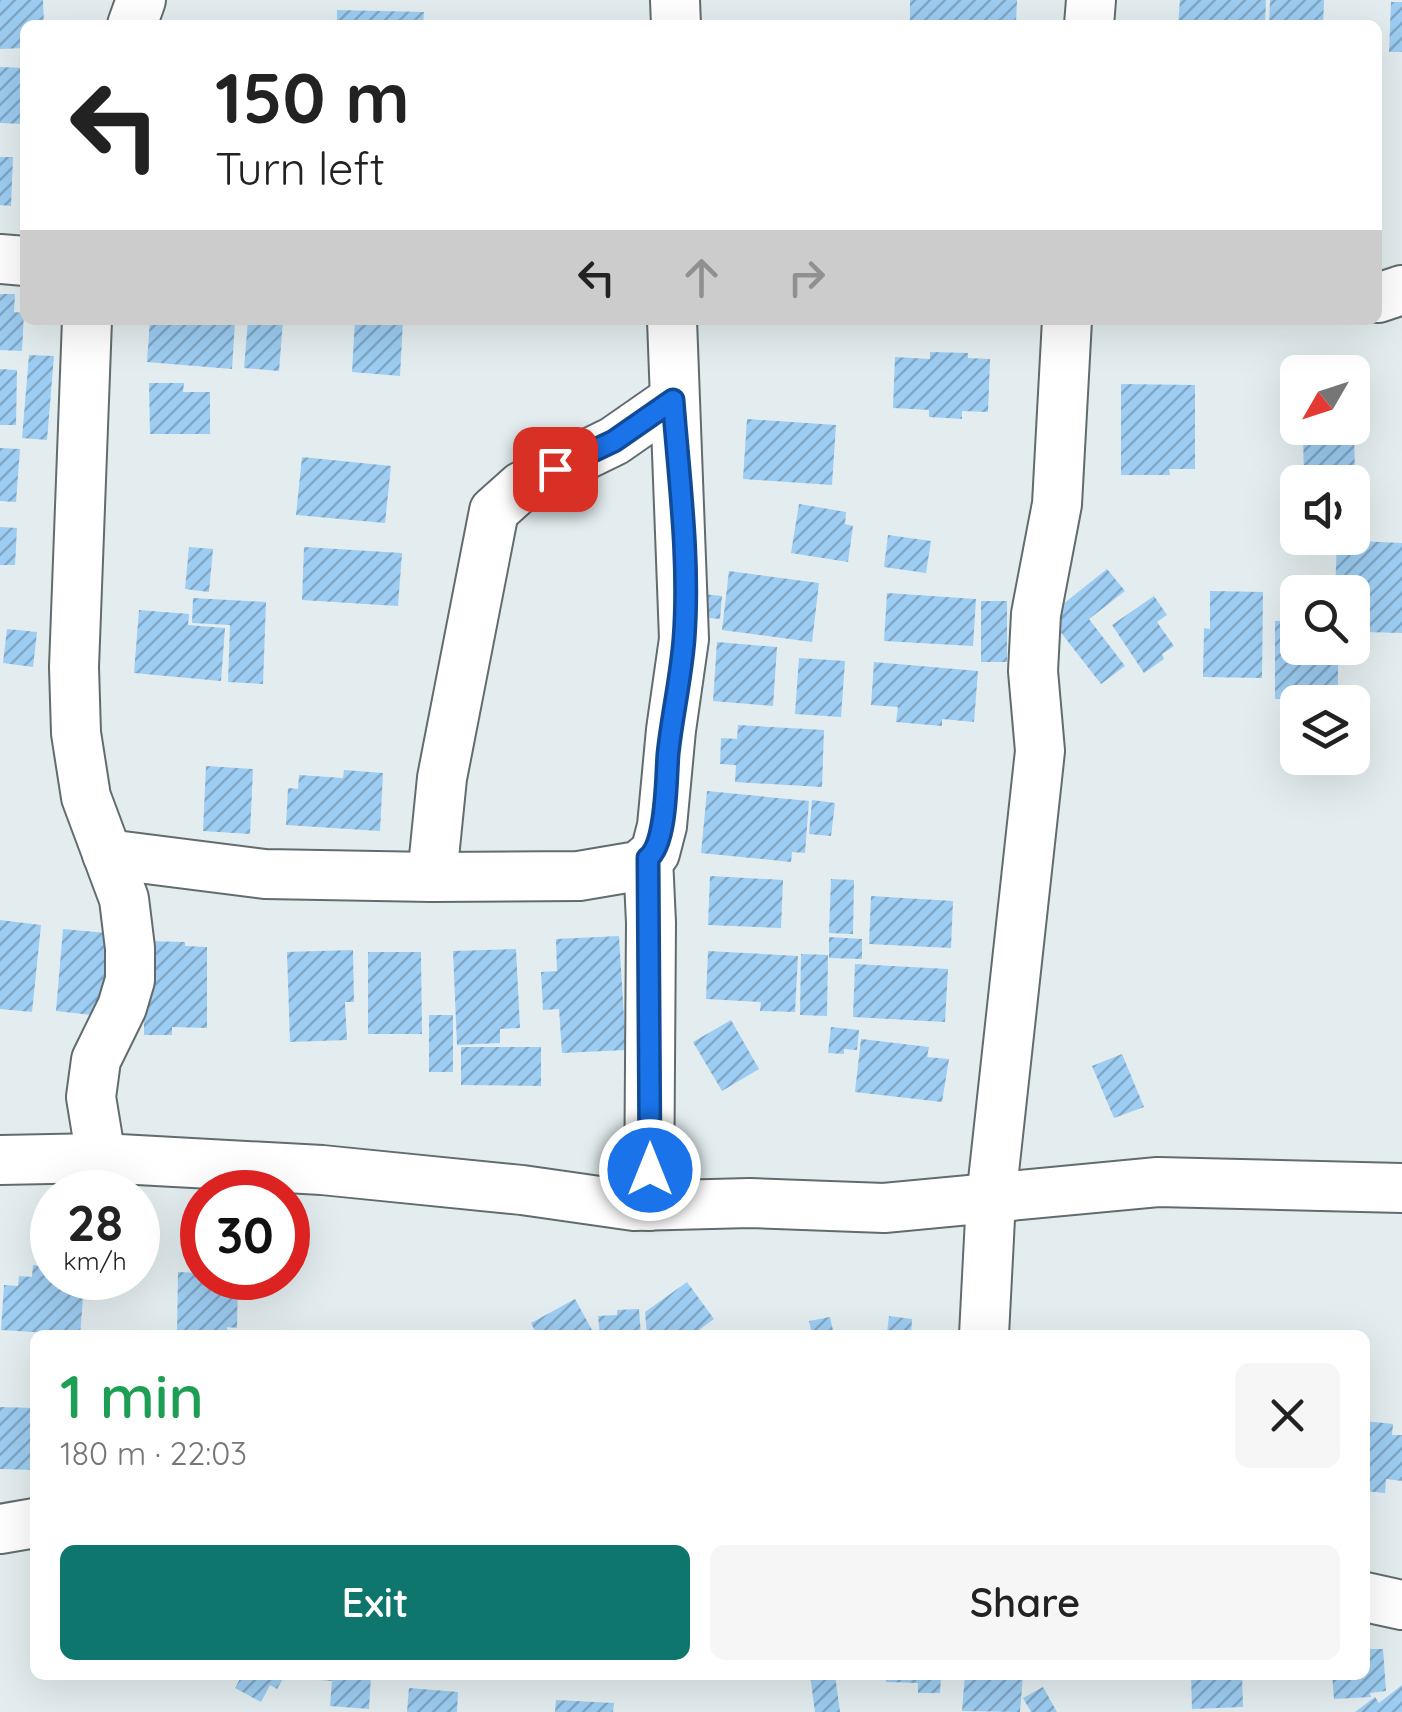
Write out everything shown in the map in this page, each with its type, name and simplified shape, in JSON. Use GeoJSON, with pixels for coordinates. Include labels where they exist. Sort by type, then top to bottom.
{"type":"FeatureCollection","features":[{"type":"Feature","properties":{"kind":"street"},"geometry":{"type":"LineString","coordinates":[[87,325],[74,667],[76,732],[86,797],[124,899],[130,980],[122,1007],[96,1060],[91,1097],[101,1158]]}},
{"type":"Feature","properties":{"kind":"street"},"geometry":{"type":"LineString","coordinates":[[107,854],[265,874],[432,878],[579,876],[638,866],[654,853],[662,826],[670,730],[684,639],[672,325]]}},
{"type":"Feature","properties":{"kind":"street"},"geometry":{"type":"LineString","coordinates":[[984,1330],[991,1199],[1040,751],[1033,671],[1036,614],[1057,504],[1066,325]]}},
{"type":"Feature","properties":{"kind":"street"},"geometry":{"type":"LineString","coordinates":[[432,878],[442,778],[494,511],[522,486],[614,441],[673,400]]}},
{"type":"Feature","properties":{"kind":"street"},"geometry":{"type":"LineString","coordinates":[[648,858],[649,1206]]}},
{"type":"Feature","properties":{"kind":"street"},"geometry":{"type":"LineString","coordinates":[[0,1160],[101,1158],[322,1170],[649,1206],[750,1203],[884,1208],[1158,1182],[1402,1188]]}},
{"type":"Feature","properties":{"kind":"street"},"geometry":{"type":"LineString","coordinates":[[0,1529],[30,1525]]}},
{"type":"Feature","properties":{"kind":"street"},"geometry":{"type":"LineString","coordinates":[[1370,1599],[1402,1605]]}},
{"type":"Feature","properties":{"kind":"building"},"geometry":{"type":"Polygon","coordinates":[[[0,0],[43,0],[44,20],[20,20],[20,48],[0,49],[0,0]]]}},
{"type":"Feature","properties":{"kind":"building"},"geometry":{"type":"Polygon","coordinates":[[[910,0],[1017,0],[1016,20],[910,20],[910,0]]]}},
{"type":"Feature","properties":{"kind":"building"},"geometry":{"type":"Polygon","coordinates":[[[1180,0],[1266,0],[1265,20],[1178,20],[1180,0]]]}},
{"type":"Feature","properties":{"kind":"building"},"geometry":{"type":"Polygon","coordinates":[[[1270,0],[1324,0],[1323,20],[1269,20],[1270,0]]]}},
{"type":"Feature","properties":{"kind":"building"},"geometry":{"type":"Polygon","coordinates":[[[1391,2],[1402,2],[1402,52],[1389,52],[1391,2]]]}},
{"type":"Feature","properties":{"kind":"building"},"geometry":{"type":"Polygon","coordinates":[[[337,10],[424,12],[423,20],[337,20],[337,10]]]}},
{"type":"Feature","properties":{"kind":"building"},"geometry":{"type":"Polygon","coordinates":[[[0,67],[20,68],[20,124],[0,123],[0,67]]]}},
{"type":"Feature","properties":{"kind":"building"},"geometry":{"type":"Polygon","coordinates":[[[0,157],[13,157],[11,206],[0,205],[0,157]]]}},
{"type":"Feature","properties":{"kind":"building"},"geometry":{"type":"Polygon","coordinates":[[[0,294],[15,294],[14,312],[20,313],[20,325],[23,325],[22,351],[0,350],[0,294]]]}},
{"type":"Feature","properties":{"kind":"building"},"geometry":{"type":"Polygon","coordinates":[[[150,325],[235,325],[232,369],[147,362],[150,325]]]}},
{"type":"Feature","properties":{"kind":"building"},"geometry":{"type":"Polygon","coordinates":[[[248,325],[283,325],[279,371],[244,368],[248,325]]]}},
{"type":"Feature","properties":{"kind":"building"},"geometry":{"type":"Polygon","coordinates":[[[355,325],[403,325],[400,376],[352,372],[355,325]]]}},
{"type":"Feature","properties":{"kind":"building"},"geometry":{"type":"Polygon","coordinates":[[[930,352],[968,353],[968,358],[990,359],[988,412],[962,411],[962,419],[929,417],[929,410],[893,408],[895,357],[930,359],[930,352]]]}},
{"type":"Feature","properties":{"kind":"building"},"geometry":{"type":"Polygon","coordinates":[[[29,355],[54,356],[47,440],[22,438],[29,355]]]}},
{"type":"Feature","properties":{"kind":"building"},"geometry":{"type":"Polygon","coordinates":[[[0,369],[17,370],[16,425],[0,425],[0,369]]]}},
{"type":"Feature","properties":{"kind":"building"},"geometry":{"type":"Polygon","coordinates":[[[149,383],[184,383],[183,392],[210,392],[210,434],[150,434],[149,383]]]}},
{"type":"Feature","properties":{"kind":"building"},"geometry":{"type":"Polygon","coordinates":[[[1121,384],[1195,385],[1195,469],[1169,469],[1170,475],[1121,475],[1121,384]]]}},
{"type":"Feature","properties":{"kind":"building"},"geometry":{"type":"Polygon","coordinates":[[[747,419],[836,425],[832,485],[743,479],[747,419]]]}},
{"type":"Feature","properties":{"kind":"building"},"geometry":{"type":"Polygon","coordinates":[[[1303,445],[1354,445],[1355,465],[1304,465],[1303,445]]]}},
{"type":"Feature","properties":{"kind":"building"},"geometry":{"type":"Polygon","coordinates":[[[0,448],[20,449],[16,502],[0,501],[0,448]]]}},
{"type":"Feature","properties":{"kind":"building"},"geometry":{"type":"Polygon","coordinates":[[[302,457],[391,466],[385,523],[296,515],[302,457]]]}},
{"type":"Feature","properties":{"kind":"building"},"geometry":{"type":"Polygon","coordinates":[[[799,504],[846,512],[845,524],[853,526],[848,562],[791,553],[799,504]]]}},
{"type":"Feature","properties":{"kind":"building"},"geometry":{"type":"Polygon","coordinates":[[[0,527],[17,528],[15,565],[0,565],[0,527]]]}},
{"type":"Feature","properties":{"kind":"building"},"geometry":{"type":"Polygon","coordinates":[[[888,535],[931,541],[926,573],[884,567],[888,535]]]}},
{"type":"Feature","properties":{"kind":"building"},"geometry":{"type":"Polygon","coordinates":[[[1370,542],[1402,543],[1402,633],[1370,632],[1370,575],[1336,575],[1336,555],[1370,555],[1370,542]]]}},
{"type":"Feature","properties":{"kind":"building"},"geometry":{"type":"Polygon","coordinates":[[[189,547],[213,549],[209,592],[185,589],[189,547]]]}},
{"type":"Feature","properties":{"kind":"building"},"geometry":{"type":"Polygon","coordinates":[[[304,547],[402,553],[398,606],[302,600],[304,547]]]}},
{"type":"Feature","properties":{"kind":"building"},"geometry":{"type":"Polygon","coordinates":[[[1107,569],[1125,591],[1089,619],[1125,666],[1101,684],[1048,616],[1107,569]]]}},
{"type":"Feature","properties":{"kind":"building"},"geometry":{"type":"Polygon","coordinates":[[[729,571],[819,583],[812,642],[722,630],[729,571]]]}},
{"type":"Feature","properties":{"kind":"building"},"geometry":{"type":"Polygon","coordinates":[[[1210,591],[1263,592],[1262,678],[1203,677],[1204,628],[1210,629],[1210,591]]]}},
{"type":"Feature","properties":{"kind":"building"},"geometry":{"type":"Polygon","coordinates":[[[693,593],[722,596],[720,619],[691,616],[693,593]]]}},
{"type":"Feature","properties":{"kind":"building"},"geometry":{"type":"Polygon","coordinates":[[[887,593],[976,599],[973,646],[884,641],[887,593]]]}},
{"type":"Feature","properties":{"kind":"building"},"geometry":{"type":"Polygon","coordinates":[[[1154,596],[1167,615],[1157,622],[1174,646],[1144,673],[1112,625],[1154,596]]]}},
{"type":"Feature","properties":{"kind":"building"},"geometry":{"type":"Polygon","coordinates":[[[193,598],[266,602],[263,684],[228,682],[230,625],[192,623],[193,598]]]}},
{"type":"Feature","properties":{"kind":"building"},"geometry":{"type":"Polygon","coordinates":[[[981,601],[1007,601],[1007,662],[981,662],[981,601]]]}},
{"type":"Feature","properties":{"kind":"building"},"geometry":{"type":"Polygon","coordinates":[[[139,610],[189,614],[188,625],[225,628],[221,681],[134,673],[139,610]]]}},
{"type":"Feature","properties":{"kind":"building"},"geometry":{"type":"Polygon","coordinates":[[[1275,621],[1280,621],[1280,665],[1338,665],[1338,685],[1280,685],[1280,699],[1275,699],[1275,621]]]}},
{"type":"Feature","properties":{"kind":"building"},"geometry":{"type":"Polygon","coordinates":[[[7,629],[37,632],[33,667],[3,663],[7,629]]]}},
{"type":"Feature","properties":{"kind":"building"},"geometry":{"type":"Polygon","coordinates":[[[717,642],[777,647],[773,706],[713,701],[717,642]]]}},
{"type":"Feature","properties":{"kind":"building"},"geometry":{"type":"Polygon","coordinates":[[[799,658],[845,661],[841,717],[795,714],[799,658]]]}},
{"type":"Feature","properties":{"kind":"building"},"geometry":{"type":"Polygon","coordinates":[[[874,662],[978,671],[974,722],[942,719],[942,726],[896,722],[898,707],[871,705],[874,662]]]}},
{"type":"Feature","properties":{"kind":"building"},"geometry":{"type":"Polygon","coordinates":[[[738,725],[824,730],[822,787],[735,782],[736,765],[720,764],[721,738],[737,739],[738,725]]]}},
{"type":"Feature","properties":{"kind":"building"},"geometry":{"type":"Polygon","coordinates":[[[206,766],[253,769],[250,834],[203,831],[206,766]]]}},
{"type":"Feature","properties":{"kind":"building"},"geometry":{"type":"Polygon","coordinates":[[[344,770],[383,773],[380,831],[286,825],[288,788],[298,789],[299,775],[343,778],[344,770]]]}},
{"type":"Feature","properties":{"kind":"building"},"geometry":{"type":"Polygon","coordinates":[[[707,791],[809,801],[805,853],[792,852],[791,862],[701,853],[707,791]]]}},
{"type":"Feature","properties":{"kind":"building"},"geometry":{"type":"Polygon","coordinates":[[[812,800],[835,803],[831,836],[809,834],[812,800]]]}},
{"type":"Feature","properties":{"kind":"building"},"geometry":{"type":"Polygon","coordinates":[[[710,876],[783,880],[781,928],[708,925],[710,876]]]}},
{"type":"Feature","properties":{"kind":"building"},"geometry":{"type":"Polygon","coordinates":[[[831,879],[854,880],[853,934],[829,933],[831,879]]]}},
{"type":"Feature","properties":{"kind":"building"},"geometry":{"type":"Polygon","coordinates":[[[871,896],[953,901],[951,948],[869,944],[871,896]]]}},
{"type":"Feature","properties":{"kind":"building"},"geometry":{"type":"Polygon","coordinates":[[[0,920],[41,925],[32,1012],[0,1009],[0,920]]]}},
{"type":"Feature","properties":{"kind":"building"},"geometry":{"type":"Polygon","coordinates":[[[63,929],[117,934],[110,1017],[56,1011],[63,929]]]}},
{"type":"Feature","properties":{"kind":"building"},"geometry":{"type":"Polygon","coordinates":[[[619,936],[626,1050],[562,1053],[559,1009],[543,1010],[541,972],[557,971],[556,939],[619,936]]]}},
{"type":"Feature","properties":{"kind":"building"},"geometry":{"type":"Polygon","coordinates":[[[829,937],[862,939],[862,959],[829,958],[829,937]]]}},
{"type":"Feature","properties":{"kind":"building"},"geometry":{"type":"Polygon","coordinates":[[[144,941],[207,947],[207,1028],[172,1027],[172,1035],[144,1035],[144,941]]]}},
{"type":"Feature","properties":{"kind":"building"},"geometry":{"type":"Polygon","coordinates":[[[516,949],[520,1028],[500,1029],[500,1043],[457,1045],[453,951],[516,949]]]}},
{"type":"Feature","properties":{"kind":"building"},"geometry":{"type":"Polygon","coordinates":[[[353,950],[354,1002],[345,1002],[347,1040],[290,1042],[287,952],[353,950]]]}},
{"type":"Feature","properties":{"kind":"building"},"geometry":{"type":"Polygon","coordinates":[[[708,951],[798,956],[795,1012],[760,1011],[761,1002],[706,999],[708,951]]]}},
{"type":"Feature","properties":{"kind":"building"},"geometry":{"type":"Polygon","coordinates":[[[368,952],[421,952],[422,1034],[368,1034],[368,952]]]}},
{"type":"Feature","properties":{"kind":"building"},"geometry":{"type":"Polygon","coordinates":[[[801,954],[828,955],[827,1016],[800,1015],[801,954]]]}},
{"type":"Feature","properties":{"kind":"building"},"geometry":{"type":"Polygon","coordinates":[[[855,964],[948,969],[945,1022],[853,1017],[855,964]]]}},
{"type":"Feature","properties":{"kind":"building"},"geometry":{"type":"Polygon","coordinates":[[[429,1015],[453,1015],[453,1072],[429,1072],[429,1015]]]}},
{"type":"Feature","properties":{"kind":"building"},"geometry":{"type":"Polygon","coordinates":[[[731,1020],[759,1069],[722,1091],[693,1042],[731,1020]]]}},
{"type":"Feature","properties":{"kind":"building"},"geometry":{"type":"Polygon","coordinates":[[[831,1027],[859,1030],[857,1050],[828,1053],[831,1027]]]}},
{"type":"Feature","properties":{"kind":"building"},"geometry":{"type":"Polygon","coordinates":[[[861,1039],[929,1047],[927,1057],[949,1059],[942,1102],[855,1092],[861,1039]]]}},
{"type":"Feature","properties":{"kind":"building"},"geometry":{"type":"Polygon","coordinates":[[[461,1047],[541,1047],[541,1086],[461,1085],[461,1047]]]}},
{"type":"Feature","properties":{"kind":"building"},"geometry":{"type":"Polygon","coordinates":[[[1122,1054],[1144,1107],[1114,1118],[1092,1066],[1122,1054]]]}},
{"type":"Feature","properties":{"kind":"building"},"geometry":{"type":"Polygon","coordinates":[[[178,1272],[180,1300],[238,1300],[237,1328],[177,1330],[178,1272]]]}},
{"type":"Feature","properties":{"kind":"building"},"geometry":{"type":"Polygon","coordinates":[[[19,1276],[30,1277],[30,1300],[83,1300],[80,1330],[1,1330],[4,1285],[18,1286],[19,1276]]]}},
{"type":"Feature","properties":{"kind":"building"},"geometry":{"type":"Polygon","coordinates":[[[687,1282],[714,1319],[699,1330],[647,1330],[645,1312],[687,1282]]]}},
{"type":"Feature","properties":{"kind":"building"},"geometry":{"type":"Polygon","coordinates":[[[575,1299],[592,1330],[534,1330],[531,1323],[575,1299]]]}},
{"type":"Feature","properties":{"kind":"building"},"geometry":{"type":"Polygon","coordinates":[[[639,1309],[641,1330],[599,1330],[598,1316],[617,1315],[617,1310],[639,1309]]]}},
{"type":"Feature","properties":{"kind":"building"},"geometry":{"type":"Polygon","coordinates":[[[889,1316],[912,1319],[911,1330],[887,1330],[889,1316]]]}},
{"type":"Feature","properties":{"kind":"building"},"geometry":{"type":"Polygon","coordinates":[[[830,1317],[833,1330],[811,1330],[809,1321],[830,1317]]]}},
{"type":"Feature","properties":{"kind":"building"},"geometry":{"type":"Polygon","coordinates":[[[0,1407],[30,1408],[30,1470],[0,1469],[0,1407]]]}},
{"type":"Feature","properties":{"kind":"building"},"geometry":{"type":"Polygon","coordinates":[[[1370,1422],[1393,1424],[1392,1435],[1402,1435],[1402,1481],[1386,1479],[1385,1493],[1370,1492],[1370,1422]]]}},
{"type":"Feature","properties":{"kind":"building"},"geometry":{"type":"Polygon","coordinates":[[[1370,1649],[1383,1649],[1386,1691],[1370,1693],[1371,1697],[1334,1699],[1332,1680],[1370,1680],[1370,1649]]]}},
{"type":"Feature","properties":{"kind":"building"},"geometry":{"type":"Polygon","coordinates":[[[239,1680],[282,1680],[277,1689],[270,1685],[261,1702],[235,1688],[239,1680]]]}},
{"type":"Feature","properties":{"kind":"building"},"geometry":{"type":"Polygon","coordinates":[[[319,1680],[371,1680],[369,1709],[330,1706],[332,1681],[319,1680]]]}},
{"type":"Feature","properties":{"kind":"building"},"geometry":{"type":"Polygon","coordinates":[[[811,1680],[836,1680],[840,1712],[815,1712],[811,1680]]]}},
{"type":"Feature","properties":{"kind":"building"},"geometry":{"type":"Polygon","coordinates":[[[941,1680],[940,1693],[918,1693],[918,1683],[886,1682],[941,1680]]]}},
{"type":"Feature","properties":{"kind":"building"},"geometry":{"type":"Polygon","coordinates":[[[965,1680],[1023,1680],[1020,1712],[962,1711],[965,1680]]]}},
{"type":"Feature","properties":{"kind":"building"},"geometry":{"type":"Polygon","coordinates":[[[1191,1680],[1242,1680],[1243,1707],[1192,1709],[1191,1680]]]}},
{"type":"Feature","properties":{"kind":"building"},"geometry":{"type":"Polygon","coordinates":[[[1402,1685],[1402,1712],[1355,1712],[1375,1697],[1379,1703],[1402,1685]]]}},
{"type":"Feature","properties":{"kind":"building"},"geometry":{"type":"Polygon","coordinates":[[[1043,1687],[1057,1712],[1031,1712],[1023,1698],[1043,1687]]]}},
{"type":"Feature","properties":{"kind":"building"},"geometry":{"type":"Polygon","coordinates":[[[409,1688],[458,1692],[457,1712],[407,1712],[409,1688]]]}},
{"type":"Feature","properties":{"kind":"building"},"geometry":{"type":"Polygon","coordinates":[[[556,1700],[614,1703],[613,1712],[555,1712],[556,1700]]]}},
{"type":"Feature","properties":{"kind":"route"},"geometry":{"type":"LineString","coordinates":[[555,469],[614,441],[673,400],[684,561],[684,639],[670,730],[662,826],[654,853],[648,858],[650,1170]]}}]}
